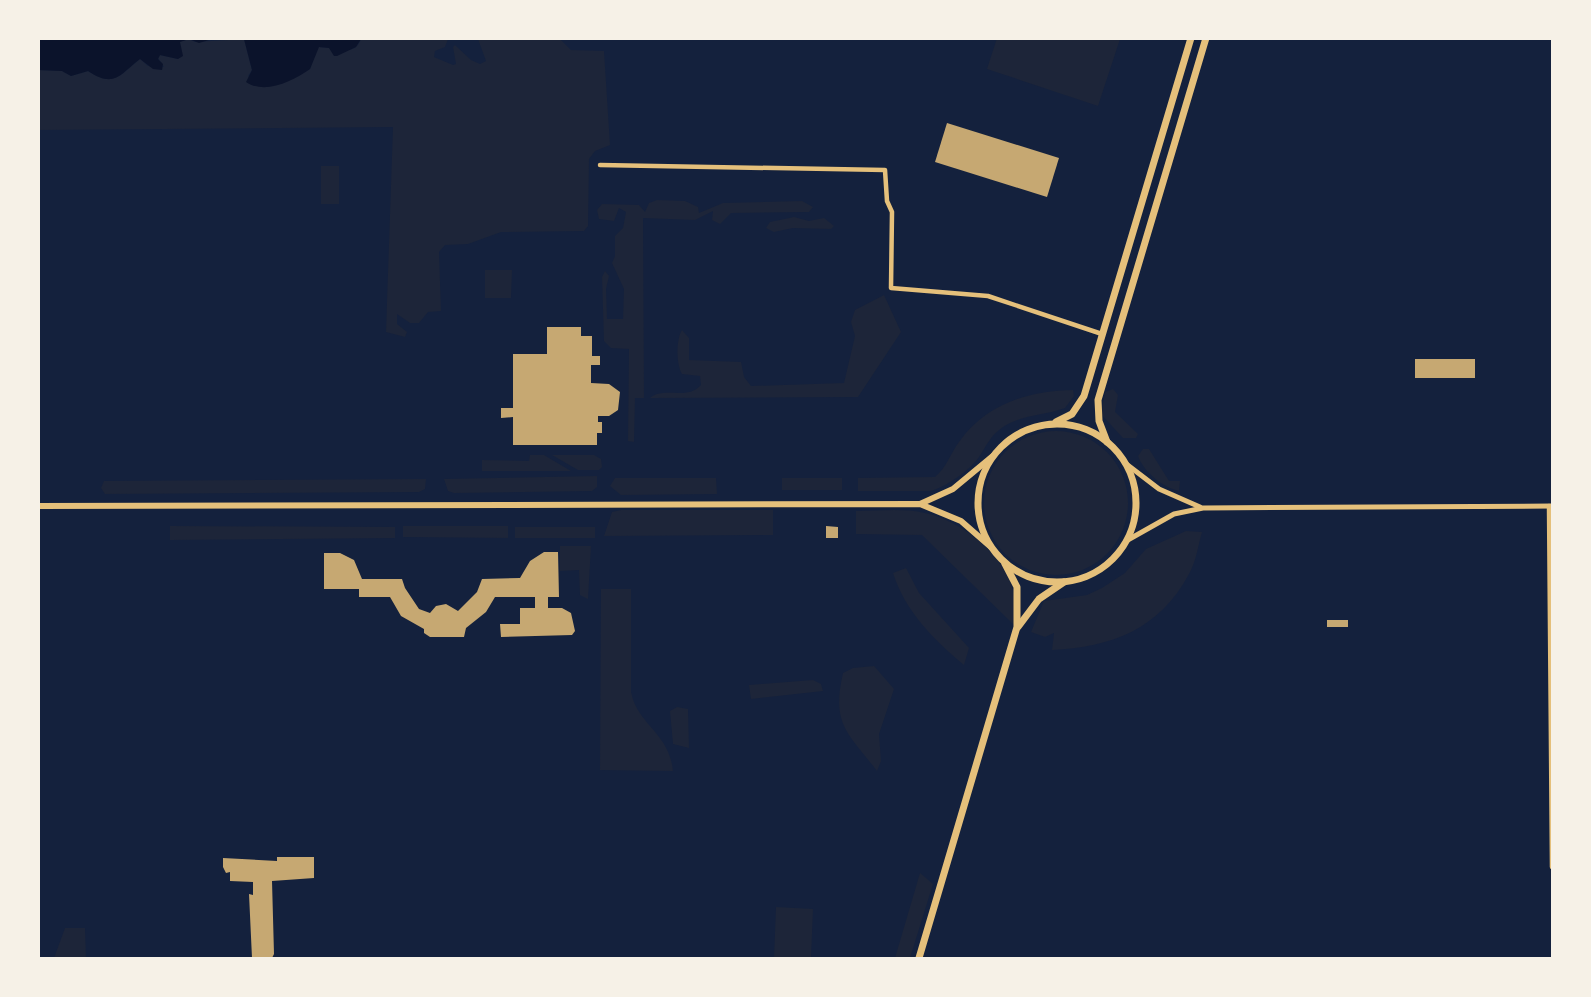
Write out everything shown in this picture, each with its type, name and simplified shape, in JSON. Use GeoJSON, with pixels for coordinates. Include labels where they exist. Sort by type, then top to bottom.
{"type":"FeatureCollection","features":[{"type":"Feature","properties":{"kind":"main road"},"geometry":{"type":"LineString","coordinates":[[920,504],[953,489],[1016,436],[1068,418],[1078,408],[1191,38]]}},
{"type":"Feature","properties":{"kind":"main road"},"geometry":{"type":"LineString","coordinates":[[1017,627],[1039,599],[1065,582],[1099,570],[1126,541],[1136,504],[1133,483],[1125,463],[1107,442],[1099,421],[1098,400],[1206,38]]}},
{"type":"Feature","properties":{"kind":"main road"},"geometry":{"type":"LineString","coordinates":[[1102,334],[1117,339]]}},
{"type":"Feature","properties":{"kind":"main road"},"geometry":{"type":"LineString","coordinates":[[1045,425],[1075,426],[1107,442]]}},
{"type":"Feature","properties":{"kind":"main road"},"geometry":{"type":"LineString","coordinates":[[992,548],[982,528],[978,503],[981,480],[994,455]]}},
{"type":"Feature","properties":{"kind":"main road"},"geometry":{"type":"LineString","coordinates":[[38,506],[920,504],[961,521],[992,548],[1003,561],[1017,587],[1017,627],[919,958]]}},
{"type":"Feature","properties":{"kind":"main road"},"geometry":{"type":"LineString","coordinates":[[1003,561],[1030,577],[1065,582]]}},
{"type":"Feature","properties":{"kind":"street"},"geometry":{"type":"LineString","coordinates":[[600,165],[885,170],[887,201],[892,212],[891,288],[988,296],[1102,334]]}},
{"type":"Feature","properties":{"kind":"street"},"geometry":{"type":"LineString","coordinates":[[1125,463],[1158,489],[1203,508]]}},
{"type":"Feature","properties":{"kind":"street"},"geometry":{"type":"LineString","coordinates":[[1126,541],[1174,514],[1203,508],[1551,506],[1552,867]]}},
{"type":"Feature","properties":{"kind":"shaded area"},"geometry":{"type":"Polygon","coordinates":[[[39,38],[212,39],[199,43],[189,39],[180,42],[183,56],[178,59],[160,55],[158,59],[163,64],[162,70],[153,69],[140,59],[117,77],[105,79],[88,71],[71,76],[62,71],[39,70],[39,38]]]}},
{"type":"Feature","properties":{"kind":"shaded area"},"geometry":{"type":"Polygon","coordinates":[[[361,38],[356,47],[337,56],[334,56],[329,48],[319,47],[310,69],[296,78],[270,87],[254,86],[246,82],[252,70],[244,39],[361,38]]]}},
{"type":"Feature","properties":{"kind":"shaded area"},"geometry":{"type":"Polygon","coordinates":[[[997,38],[1120,39],[1098,106],[987,69],[997,38]]]}},
{"type":"Feature","properties":{"kind":"shaded area"},"geometry":{"type":"Polygon","coordinates":[[[189,39],[195,42],[244,39],[252,70],[248,76],[262,87],[279,84],[310,69],[318,47],[348,50],[358,45],[361,39],[448,39],[445,47],[435,51],[434,57],[453,65],[456,64],[453,47],[455,45],[471,60],[480,64],[486,61],[478,39],[560,39],[571,50],[604,51],[610,145],[595,151],[589,159],[588,226],[584,231],[501,232],[468,244],[445,245],[439,252],[441,311],[428,312],[419,323],[410,323],[397,314],[397,324],[407,332],[405,337],[386,332],[393,127],[39,130],[38,70],[62,71],[71,76],[88,71],[104,79],[111,79],[122,74],[140,59],[148,66],[164,67],[158,58],[160,55],[178,59],[179,42],[189,39]]]}},
{"type":"Feature","properties":{"kind":"shaded area"},"geometry":{"type":"Polygon","coordinates":[[[321,166],[339,166],[339,204],[321,204],[321,166]]]}},
{"type":"Feature","properties":{"kind":"shaded area"},"geometry":{"type":"Polygon","coordinates":[[[657,200],[685,201],[698,207],[699,213],[723,203],[802,201],[813,207],[809,212],[731,213],[720,224],[712,220],[713,211],[695,220],[643,218],[644,398],[635,398],[634,442],[628,441],[629,349],[611,348],[604,341],[602,277],[605,271],[609,276],[606,289],[607,319],[623,319],[624,289],[612,263],[615,256],[615,236],[623,228],[626,212],[619,208],[614,221],[599,219],[597,210],[602,204],[639,205],[645,212],[649,203],[657,200]]]}},
{"type":"Feature","properties":{"kind":"shaded area"},"geometry":{"type":"Polygon","coordinates":[[[794,217],[809,221],[824,218],[834,226],[831,229],[793,228],[774,232],[766,228],[770,222],[794,217]]]}},
{"type":"Feature","properties":{"kind":"shaded area"},"geometry":{"type":"Polygon","coordinates":[[[485,270],[512,270],[511,298],[485,298],[485,270]]]}},
{"type":"Feature","properties":{"kind":"shaded area"},"geometry":{"type":"Polygon","coordinates":[[[884,295],[901,332],[858,397],[650,398],[662,393],[689,392],[701,385],[700,376],[682,374],[680,370],[678,345],[682,330],[689,338],[689,360],[741,362],[744,377],[751,386],[844,383],[855,336],[851,322],[855,310],[884,295]]]}},
{"type":"Feature","properties":{"kind":"shaded area"},"geometry":{"type":"Polygon","coordinates":[[[1113,389],[1118,395],[1115,412],[1138,434],[1136,438],[1123,438],[1101,414],[1105,392],[1113,389]]]}},
{"type":"Feature","properties":{"kind":"shaded area"},"geometry":{"type":"Polygon","coordinates":[[[1073,390],[1074,396],[1065,408],[1018,420],[1003,427],[992,437],[970,467],[943,486],[930,491],[858,491],[858,478],[935,477],[970,429],[995,409],[1040,393],[1073,390]]]}},
{"type":"Feature","properties":{"kind":"shaded area"},"geometry":{"type":"Polygon","coordinates":[[[1056,431],[1084,436],[1107,452],[1123,475],[1128,503],[1123,531],[1107,554],[1084,570],[1056,575],[1028,570],[1005,554],[989,531],[984,503],[989,475],[1005,452],[1028,436],[1056,431]]]}},
{"type":"Feature","properties":{"kind":"shaded area"},"geometry":{"type":"Polygon","coordinates":[[[1143,449],[1149,449],[1169,481],[1180,481],[1179,491],[1166,486],[1149,473],[1138,456],[1143,449]]]}},
{"type":"Feature","properties":{"kind":"shaded area"},"geometry":{"type":"Polygon","coordinates":[[[530,455],[544,455],[571,471],[482,471],[482,460],[529,461],[530,455]]]}},
{"type":"Feature","properties":{"kind":"shaded area"},"geometry":{"type":"Polygon","coordinates":[[[552,455],[594,455],[601,459],[602,467],[599,470],[578,470],[552,455]]]}},
{"type":"Feature","properties":{"kind":"shaded area"},"geometry":{"type":"Polygon","coordinates":[[[597,476],[597,487],[592,491],[454,493],[448,491],[444,479],[597,476]]]}},
{"type":"Feature","properties":{"kind":"shaded area"},"geometry":{"type":"Polygon","coordinates":[[[615,478],[716,478],[717,494],[621,495],[610,486],[615,478]]]}},
{"type":"Feature","properties":{"kind":"shaded area"},"geometry":{"type":"Polygon","coordinates":[[[782,478],[842,478],[842,490],[782,490],[782,478]]]}},
{"type":"Feature","properties":{"kind":"shaded area"},"geometry":{"type":"Polygon","coordinates":[[[426,479],[425,489],[419,492],[105,494],[101,488],[104,481],[426,479]]]}},
{"type":"Feature","properties":{"kind":"shaded area"},"geometry":{"type":"Polygon","coordinates":[[[773,510],[773,535],[604,536],[612,512],[773,510]]]}},
{"type":"Feature","properties":{"kind":"shaded area"},"geometry":{"type":"Polygon","coordinates":[[[856,511],[917,511],[952,523],[978,540],[1007,574],[1014,596],[1014,625],[922,535],[856,534],[856,511]]]}},
{"type":"Feature","properties":{"kind":"shaded area"},"geometry":{"type":"Polygon","coordinates":[[[170,526],[395,527],[395,538],[170,540],[170,526]]]}},
{"type":"Feature","properties":{"kind":"shaded area"},"geometry":{"type":"Polygon","coordinates":[[[403,526],[508,526],[508,538],[403,537],[403,526]]]}},
{"type":"Feature","properties":{"kind":"shaded area"},"geometry":{"type":"Polygon","coordinates":[[[515,527],[595,527],[595,538],[515,538],[515,527]]]}},
{"type":"Feature","properties":{"kind":"shaded area"},"geometry":{"type":"Polygon","coordinates":[[[1186,531],[1202,532],[1191,569],[1177,593],[1148,622],[1131,632],[1094,645],[1052,650],[1054,633],[1045,637],[1031,632],[1044,601],[1087,595],[1102,588],[1125,573],[1146,549],[1186,531]]]}},
{"type":"Feature","properties":{"kind":"shaded area"},"geometry":{"type":"Polygon","coordinates":[[[560,546],[591,546],[588,599],[580,595],[579,570],[560,571],[560,546]]]}},
{"type":"Feature","properties":{"kind":"shaded area"},"geometry":{"type":"Polygon","coordinates":[[[906,568],[919,593],[969,648],[964,665],[932,635],[905,600],[893,573],[906,568]]]}},
{"type":"Feature","properties":{"kind":"shaded area"},"geometry":{"type":"Polygon","coordinates":[[[601,589],[631,589],[631,692],[640,713],[666,747],[673,771],[600,770],[601,589]]]}},
{"type":"Feature","properties":{"kind":"shaded area"},"geometry":{"type":"Polygon","coordinates":[[[874,666],[894,689],[879,734],[881,761],[877,771],[850,737],[839,705],[843,673],[853,668],[874,666]]]}},
{"type":"Feature","properties":{"kind":"shaded area"},"geometry":{"type":"Polygon","coordinates":[[[813,680],[821,684],[823,691],[751,699],[749,685],[813,680]]]}},
{"type":"Feature","properties":{"kind":"shaded area"},"geometry":{"type":"Polygon","coordinates":[[[677,707],[688,709],[689,748],[673,744],[670,711],[677,707]]]}},
{"type":"Feature","properties":{"kind":"shaded area"},"geometry":{"type":"Polygon","coordinates":[[[920,873],[933,884],[910,958],[895,958],[920,873]]]}},
{"type":"Feature","properties":{"kind":"shaded area"},"geometry":{"type":"Polygon","coordinates":[[[776,907],[813,909],[811,958],[774,958],[776,907]]]}},
{"type":"Feature","properties":{"kind":"shaded area"},"geometry":{"type":"Polygon","coordinates":[[[65,928],[85,928],[86,958],[54,958],[65,928]]]}},
{"type":"Feature","properties":{"kind":"building"},"geometry":{"type":"Polygon","coordinates":[[[947,123],[1059,158],[1047,197],[935,162],[947,123]]]}},
{"type":"Feature","properties":{"kind":"building"},"geometry":{"type":"Polygon","coordinates":[[[547,327],[581,327],[581,336],[592,336],[592,356],[600,356],[600,365],[591,365],[591,383],[609,384],[620,392],[618,410],[609,416],[598,416],[598,422],[602,422],[602,433],[597,433],[597,445],[513,445],[513,417],[501,418],[501,408],[513,408],[513,354],[547,354],[547,327]]]}},
{"type":"Feature","properties":{"kind":"building"},"geometry":{"type":"Polygon","coordinates":[[[1415,359],[1475,359],[1475,378],[1415,378],[1415,359]]]}},
{"type":"Feature","properties":{"kind":"building"},"geometry":{"type":"Polygon","coordinates":[[[826,526],[838,527],[838,538],[826,538],[826,526]]]}},
{"type":"Feature","properties":{"kind":"building"},"geometry":{"type":"Polygon","coordinates":[[[544,552],[558,552],[559,597],[548,597],[548,608],[562,608],[571,613],[575,631],[572,635],[501,637],[500,624],[520,624],[520,608],[535,608],[535,597],[495,597],[486,612],[466,628],[464,637],[430,637],[424,633],[424,629],[401,616],[390,597],[359,597],[359,589],[324,589],[324,553],[340,553],[354,560],[362,579],[402,579],[419,609],[430,613],[436,606],[446,604],[458,611],[477,592],[482,579],[520,578],[530,561],[544,552]]]}},
{"type":"Feature","properties":{"kind":"building"},"geometry":{"type":"Polygon","coordinates":[[[1327,620],[1348,620],[1348,627],[1327,627],[1327,620]]]}},
{"type":"Feature","properties":{"kind":"building"},"geometry":{"type":"Polygon","coordinates":[[[277,857],[314,857],[314,878],[272,881],[274,954],[272,958],[252,958],[249,894],[253,895],[253,882],[230,881],[230,872],[226,873],[223,867],[223,858],[277,861],[277,857]]]}}]}
